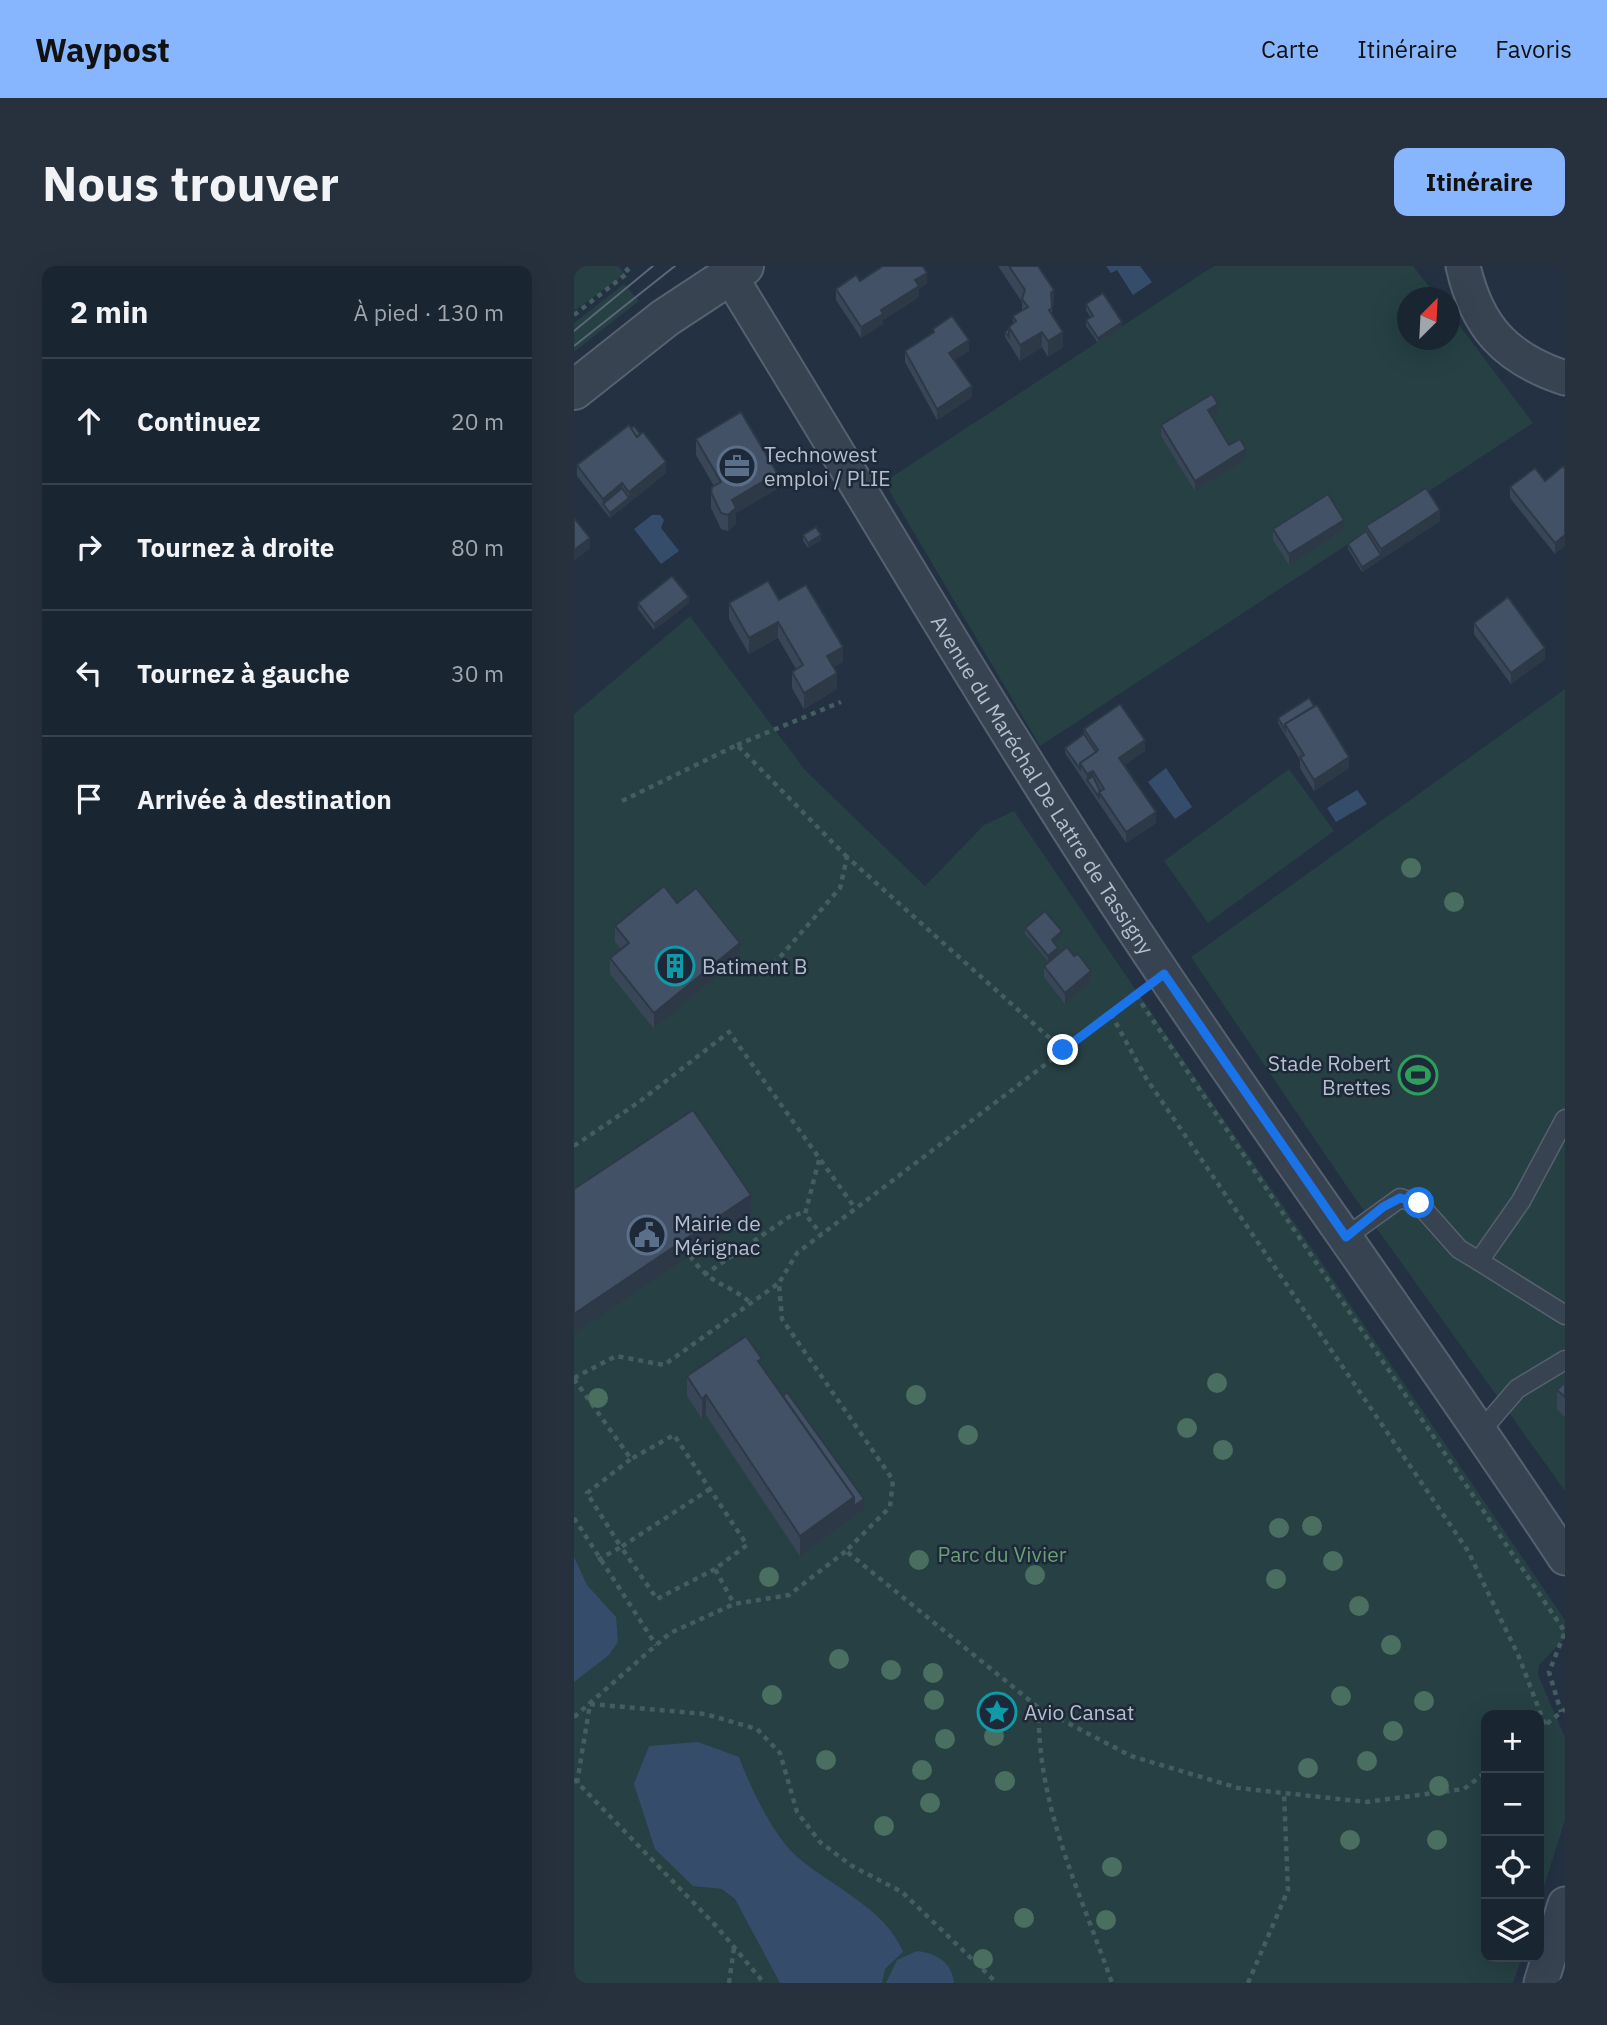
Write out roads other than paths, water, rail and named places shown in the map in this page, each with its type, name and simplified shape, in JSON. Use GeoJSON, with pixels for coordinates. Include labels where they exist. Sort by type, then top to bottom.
{"type":"FeatureCollection","features":[{"type":"Feature","properties":{"kind":"street"},"geometry":{"type":"LineString","coordinates":[[1462,266],[1471,299],[1495,338],[1536,368],[1565,378]]}},
{"type":"Feature","properties":{"kind":"street"},"geometry":{"type":"LineString","coordinates":[[574,390],[731,269]]}},
{"type":"Feature","properties":{"kind":"street","name":"Avenue du Maréchal De Lattre de Tassigny"},"geometry":{"type":"LineString","coordinates":[[731,269],[1024,760],[1164,974],[1481,1431],[1565,1558]]}},
{"type":"Feature","properties":{"kind":"street"},"geometry":{"type":"LineString","coordinates":[[1541,1983],[1565,1904]]}},
{"type":"Feature","properties":{"kind":"lane"},"geometry":{"type":"LineString","coordinates":[[1479,1261],[1521,1201],[1565,1119]]}},
{"type":"Feature","properties":{"kind":"lane"},"geometry":{"type":"LineString","coordinates":[[1346,1237],[1383,1207],[1400,1198],[1419,1203],[1459,1249],[1565,1315]]}},
{"type":"Feature","properties":{"kind":"lane"},"geometry":{"type":"LineString","coordinates":[[1481,1431],[1517,1389],[1565,1360]]}},
{"type":"Feature","properties":{"kind":"water"},"geometry":{"type":"Polygon","coordinates":[[[1106,266],[1140,266],[1152,282],[1133,295],[1117,270],[1111,273],[1106,266]]]}},
{"type":"Feature","properties":{"kind":"water"},"geometry":{"type":"Polygon","coordinates":[[[652,515],[660,515],[664,520],[661,528],[679,551],[661,564],[634,529],[652,515]]]}},
{"type":"Feature","properties":{"kind":"water"},"geometry":{"type":"Polygon","coordinates":[[[1166,768],[1192,807],[1175,819],[1148,782],[1166,768]]]}},
{"type":"Feature","properties":{"kind":"water"},"geometry":{"type":"Polygon","coordinates":[[[1357,790],[1367,804],[1336,822],[1327,808],[1357,790]]]}},
{"type":"Feature","properties":{"kind":"water"},"geometry":{"type":"Polygon","coordinates":[[[574,1557],[587,1585],[616,1617],[618,1642],[609,1655],[574,1682],[574,1557]]]}},
{"type":"Feature","properties":{"kind":"water"},"geometry":{"type":"Polygon","coordinates":[[[698,1742],[739,1757],[762,1809],[786,1846],[808,1866],[870,1910],[895,1936],[903,1952],[885,1969],[882,1983],[780,1983],[735,1899],[722,1889],[693,1886],[655,1849],[634,1784],[649,1746],[698,1742]]]}},
{"type":"Feature","properties":{"kind":"water"},"geometry":{"type":"Polygon","coordinates":[[[917,1951],[942,1960],[950,1970],[954,1983],[886,1983],[897,1960],[917,1951]]]}},
{"type":"Feature","properties":{"kind":"tram line"},"geometry":{"type":"LineString","coordinates":[[574,331],[653,266]]}},
{"type":"Feature","properties":{"kind":"tram line"},"geometry":{"type":"LineString","coordinates":[[574,346],[675,266]]}},
{"type":"Feature","properties":{"kind":"place","name":"Technowest emploi / PLIE"},"geometry":{"type":"Point","coordinates":[737,466]}},
{"type":"Feature","properties":{"kind":"place","name":"Batiment B"},"geometry":{"type":"Point","coordinates":[675,966]}},
{"type":"Feature","properties":{"kind":"place","name":"Stade Robert Brettes"},"geometry":{"type":"Point","coordinates":[1418,1075]}},
{"type":"Feature","properties":{"kind":"place","name":"Mairie de Mérignac"},"geometry":{"type":"Point","coordinates":[647,1235]}},
{"type":"Feature","properties":{"kind":"place","name":"Avio Cansat"},"geometry":{"type":"Point","coordinates":[997,1712]}},
{"type":"Feature","properties":{"kind":"park label","name":"Parc du Vivier"},"geometry":{"type":"Point","coordinates":[1002,1554]}}]}
